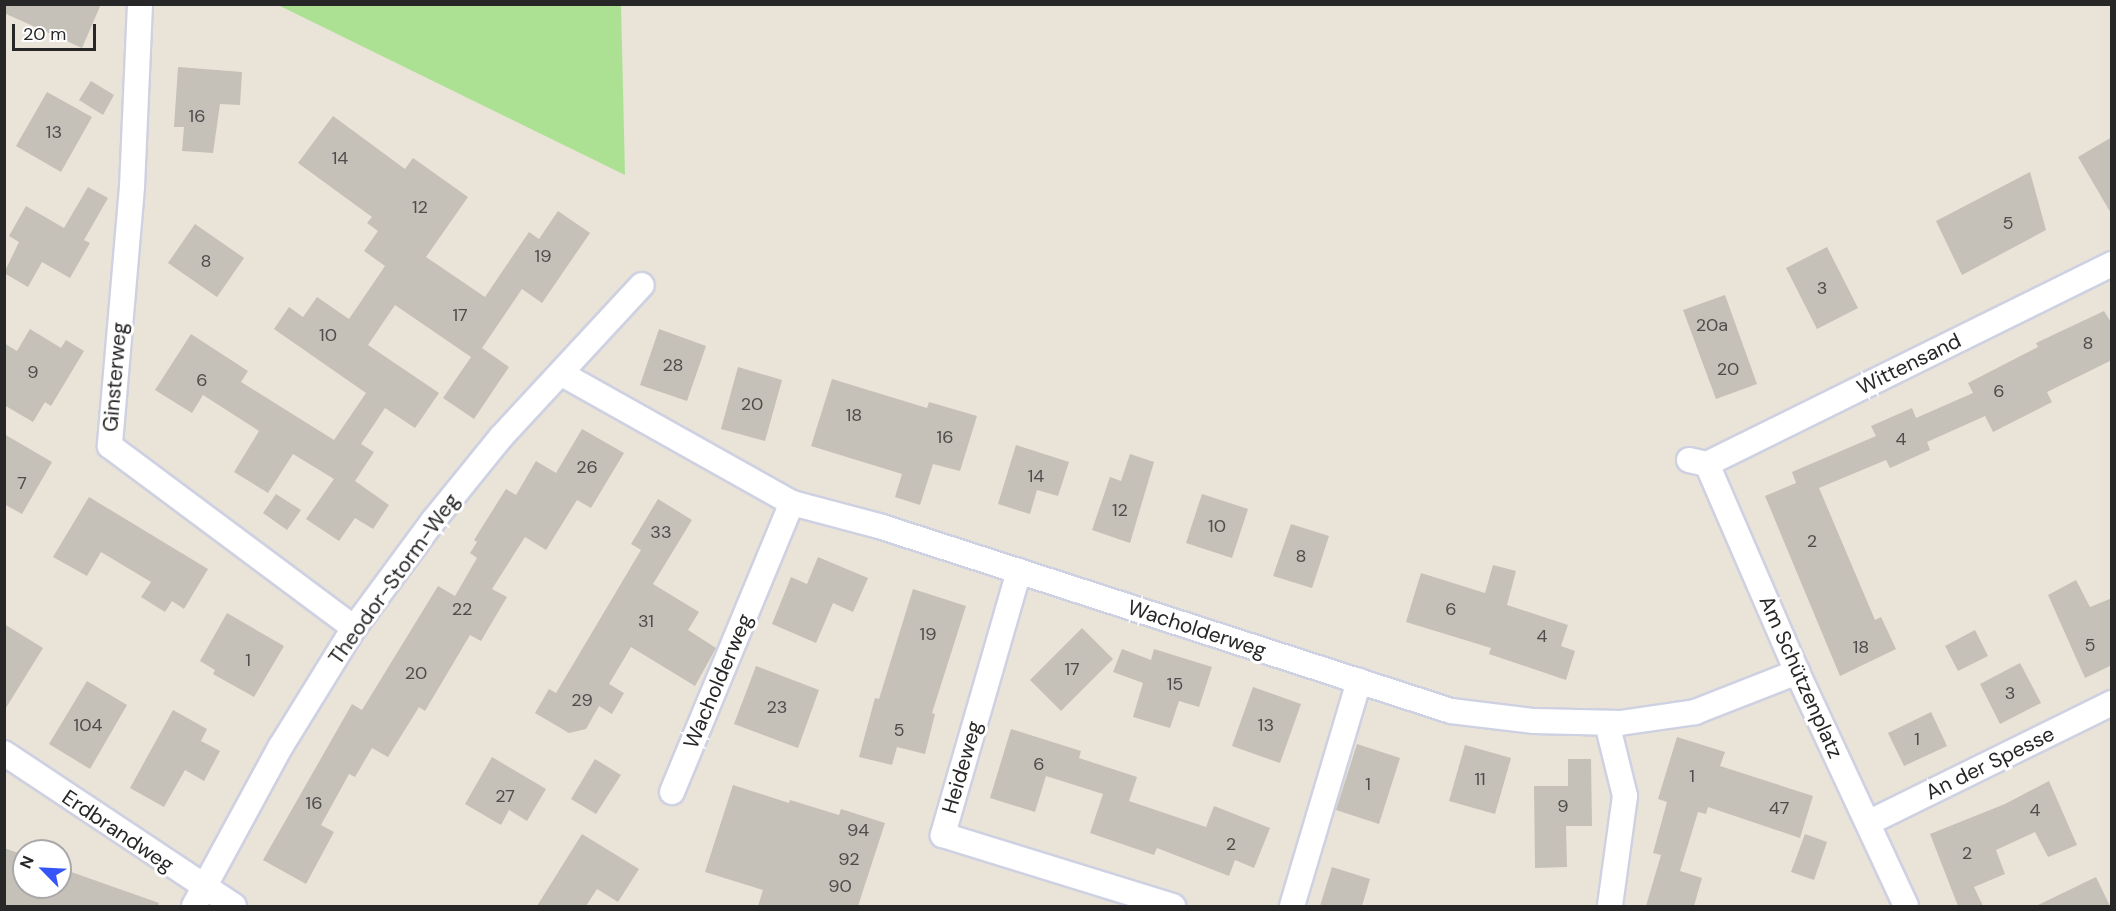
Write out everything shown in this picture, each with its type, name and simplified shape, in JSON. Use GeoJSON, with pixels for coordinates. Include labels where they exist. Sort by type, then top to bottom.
{"type":"FeatureCollection","features":[{"type":"Feature","properties":{"kind":"street","name":"Ginsterweg"},"geometry":{"type":"LineString","coordinates":[[140,4],[132,187],[110,446],[354,628]]}},
{"type":"Feature","properties":{"kind":"street","name":"Wittensand"},"geometry":{"type":"LineString","coordinates":[[1698,462],[2112,264]]}},
{"type":"Feature","properties":{"kind":"street","name":"Theodor-Storm-Weg"},"geometry":{"type":"LineString","coordinates":[[199,898],[281,746],[354,628],[474,471],[642,285]]}},
{"type":"Feature","properties":{"kind":"street","name":"Wacholderweg"},"geometry":{"type":"LineString","coordinates":[[562,374],[792,503],[879,526],[1451,711],[1534,721],[1607,723],[1695,712],[1797,672]]}},
{"type":"Feature","properties":{"kind":"street","name":"Am Schützenplatz"},"geometry":{"type":"LineString","coordinates":[[1698,462],[1906,906]]}},
{"type":"Feature","properties":{"kind":"street","name":"Wacholderweg"},"geometry":{"type":"LineString","coordinates":[[672,792],[792,503]]}},
{"type":"Feature","properties":{"kind":"street","name":"Heideweg"},"geometry":{"type":"LineString","coordinates":[[1019,571],[943,835],[1173,906]]}},
{"type":"Feature","properties":{"kind":"street"},"geometry":{"type":"LineString","coordinates":[[1292,906],[1359,681]]}},
{"type":"Feature","properties":{"kind":"street","name":"An der Spesse"},"geometry":{"type":"LineString","coordinates":[[1868,823],[2112,703]]}},
{"type":"Feature","properties":{"kind":"street"},"geometry":{"type":"LineString","coordinates":[[1607,723],[1625,796],[1610,906]]}},
{"type":"Feature","properties":{"kind":"street","name":"Erdbrandweg"},"geometry":{"type":"LineString","coordinates":[[4,753],[199,898],[234,906]]}},
{"type":"Feature","properties":{"kind":"green space"},"geometry":{"type":"Polygon","coordinates":[[[278,5],[621,5],[625,175],[278,5]]]}},
{"type":"Feature","properties":{"kind":"building"},"geometry":{"type":"Polygon","coordinates":[[[4,4],[101,4],[82,48],[4,13],[4,4]]]}},
{"type":"Feature","properties":{"kind":"building"},"geometry":{"type":"Polygon","coordinates":[[[178,67],[242,72],[240,105],[220,104],[213,153],[182,151],[184,127],[174,127],[178,67]]]}},
{"type":"Feature","properties":{"kind":"building"},"geometry":{"type":"Polygon","coordinates":[[[91,81],[114,95],[103,115],[79,100],[91,81]]]}},
{"type":"Feature","properties":{"kind":"building"},"geometry":{"type":"Polygon","coordinates":[[[47,92],[92,117],[61,172],[16,146],[47,92]]]}},
{"type":"Feature","properties":{"kind":"building"},"geometry":{"type":"Polygon","coordinates":[[[333,116],[405,169],[413,158],[468,197],[426,257],[485,297],[529,232],[539,239],[558,211],[590,233],[542,303],[522,289],[482,348],[509,367],[474,419],[443,398],[471,357],[395,305],[368,345],[439,393],[415,428],[385,408],[361,444],[374,452],[355,481],[389,505],[373,529],[355,518],[339,541],[306,519],[334,479],[293,454],[268,493],[234,472],[259,431],[203,395],[192,413],[155,390],[191,334],[248,371],[241,382],[334,440],[366,393],[274,329],[289,307],[303,317],[317,297],[349,319],[385,266],[364,251],[378,231],[367,223],[372,217],[298,163],[333,116]]]}},
{"type":"Feature","properties":{"kind":"building"},"geometry":{"type":"Polygon","coordinates":[[[2112,137],[2112,215],[2078,157],[2112,137]]]}},
{"type":"Feature","properties":{"kind":"building"},"geometry":{"type":"Polygon","coordinates":[[[2030,172],[2046,230],[1962,275],[1936,221],[2030,172]]]}},
{"type":"Feature","properties":{"kind":"building"},"geometry":{"type":"Polygon","coordinates":[[[88,187],[108,198],[84,240],[90,243],[70,278],[42,262],[28,287],[4,273],[19,242],[9,236],[26,206],[64,228],[88,187]]]}},
{"type":"Feature","properties":{"kind":"building"},"geometry":{"type":"Polygon","coordinates":[[[195,224],[244,258],[217,297],[168,263],[195,224]]]}},
{"type":"Feature","properties":{"kind":"building"},"geometry":{"type":"Polygon","coordinates":[[[1827,247],[1858,308],[1817,329],[1786,268],[1827,247]]]}},
{"type":"Feature","properties":{"kind":"building"},"geometry":{"type":"Polygon","coordinates":[[[1725,295],[1757,384],[1716,399],[1683,310],[1725,295]]]}},
{"type":"Feature","properties":{"kind":"building"},"geometry":{"type":"Polygon","coordinates":[[[2104,311],[2112,324],[2112,360],[2047,392],[2052,402],[1993,432],[1985,416],[1927,442],[1930,450],[1890,468],[1886,460],[1819,488],[1875,620],[1881,617],[1896,649],[1840,676],[1765,496],[1796,483],[1792,472],[1876,436],[1871,426],[1912,408],[1916,418],[1973,393],[1968,383],[2038,347],[2036,343],[2104,311]]]}},
{"type":"Feature","properties":{"kind":"building"},"geometry":{"type":"Polygon","coordinates":[[[30,329],[61,348],[66,340],[84,351],[51,406],[45,402],[33,422],[4,405],[4,343],[17,351],[30,329]]]}},
{"type":"Feature","properties":{"kind":"building"},"geometry":{"type":"Polygon","coordinates":[[[659,329],[706,346],[687,401],[640,385],[659,329]]]}},
{"type":"Feature","properties":{"kind":"building"},"geometry":{"type":"Polygon","coordinates":[[[738,367],[782,380],[765,441],[721,429],[738,367]]]}},
{"type":"Feature","properties":{"kind":"building"},"geometry":{"type":"Polygon","coordinates":[[[832,379],[927,408],[929,402],[977,416],[960,471],[933,464],[920,505],[895,497],[902,474],[811,446],[832,379]]]}},
{"type":"Feature","properties":{"kind":"building"},"geometry":{"type":"Polygon","coordinates":[[[582,429],[624,453],[591,508],[577,500],[546,550],[525,537],[492,589],[507,597],[481,641],[470,635],[425,711],[419,707],[388,757],[372,748],[355,777],[349,774],[321,825],[334,832],[306,884],[263,860],[352,704],[362,710],[438,586],[455,596],[477,558],[470,553],[477,542],[474,540],[506,489],[516,495],[536,461],[556,473],[582,429]]]}},
{"type":"Feature","properties":{"kind":"building"},"geometry":{"type":"Polygon","coordinates":[[[4,434],[52,462],[22,514],[4,504],[4,434]]]}},
{"type":"Feature","properties":{"kind":"building"},"geometry":{"type":"Polygon","coordinates":[[[1016,445],[1069,462],[1058,496],[1037,490],[1030,514],[998,504],[1016,445]]]}},
{"type":"Feature","properties":{"kind":"building"},"geometry":{"type":"Polygon","coordinates":[[[1130,454],[1154,462],[1130,543],[1092,530],[1110,477],[1121,481],[1130,454]]]}},
{"type":"Feature","properties":{"kind":"building"},"geometry":{"type":"Polygon","coordinates":[[[276,494],[301,510],[287,530],[263,513],[276,494]]]}},
{"type":"Feature","properties":{"kind":"building"},"geometry":{"type":"Polygon","coordinates":[[[1202,494],[1248,509],[1232,558],[1186,543],[1202,494]]]}},
{"type":"Feature","properties":{"kind":"building"},"geometry":{"type":"Polygon","coordinates":[[[89,497],[208,569],[184,609],[172,601],[165,612],[141,597],[151,582],[101,552],[87,576],[53,557],[89,497]]]}},
{"type":"Feature","properties":{"kind":"building"},"geometry":{"type":"Polygon","coordinates":[[[658,499],[692,520],[653,584],[699,612],[688,630],[716,648],[695,686],[631,647],[609,684],[624,693],[612,714],[599,706],[586,729],[569,733],[535,713],[549,689],[556,693],[641,550],[631,544],[658,499]]]}},
{"type":"Feature","properties":{"kind":"building"},"geometry":{"type":"Polygon","coordinates":[[[1291,524],[1329,536],[1312,588],[1273,576],[1291,524]]]}},
{"type":"Feature","properties":{"kind":"building"},"geometry":{"type":"Polygon","coordinates":[[[818,557],[868,578],[853,612],[833,603],[816,643],[772,624],[791,577],[807,584],[818,557]]]}},
{"type":"Feature","properties":{"kind":"building"},"geometry":{"type":"Polygon","coordinates":[[[1493,565],[1516,571],[1507,605],[1568,625],[1561,646],[1575,651],[1566,680],[1489,654],[1491,648],[1406,622],[1421,573],[1485,593],[1493,565]]]}},
{"type":"Feature","properties":{"kind":"building"},"geometry":{"type":"Polygon","coordinates":[[[2076,580],[2090,607],[2112,598],[2112,665],[2085,678],[2048,595],[2076,580]]]}},
{"type":"Feature","properties":{"kind":"building"},"geometry":{"type":"Polygon","coordinates":[[[913,589],[966,606],[932,713],[935,714],[925,754],[897,747],[892,765],[859,757],[875,698],[879,699],[913,589]]]}},
{"type":"Feature","properties":{"kind":"building"},"geometry":{"type":"Polygon","coordinates":[[[227,613],[284,646],[254,697],[213,674],[215,670],[200,661],[227,613]]]}},
{"type":"Feature","properties":{"kind":"building"},"geometry":{"type":"Polygon","coordinates":[[[4,624],[43,648],[4,711],[4,624]]]}},
{"type":"Feature","properties":{"kind":"building"},"geometry":{"type":"Polygon","coordinates":[[[1082,628],[1113,659],[1061,711],[1030,680],[1082,628]]]}},
{"type":"Feature","properties":{"kind":"building"},"geometry":{"type":"Polygon","coordinates":[[[1975,630],[1988,656],[1958,671],[1945,646],[1975,630]]]}},
{"type":"Feature","properties":{"kind":"building"},"geometry":{"type":"Polygon","coordinates":[[[1122,649],[1151,660],[1154,649],[1212,667],[1199,707],[1179,701],[1170,728],[1133,717],[1143,683],[1113,672],[1122,649]]]}},
{"type":"Feature","properties":{"kind":"building"},"geometry":{"type":"Polygon","coordinates":[[[2020,663],[2041,703],[2000,724],[1980,684],[2020,663]]]}},
{"type":"Feature","properties":{"kind":"building"},"geometry":{"type":"Polygon","coordinates":[[[756,666],[819,690],[798,748],[734,724],[756,666]]]}},
{"type":"Feature","properties":{"kind":"building"},"geometry":{"type":"Polygon","coordinates":[[[87,681],[127,705],[90,769],[49,744],[87,681]]]}},
{"type":"Feature","properties":{"kind":"building"},"geometry":{"type":"Polygon","coordinates":[[[1253,687],[1301,704],[1280,763],[1232,746],[1253,687]]]}},
{"type":"Feature","properties":{"kind":"building"},"geometry":{"type":"Polygon","coordinates":[[[173,710],[207,729],[201,741],[220,751],[204,781],[185,770],[164,807],[130,788],[173,710]]]}},
{"type":"Feature","properties":{"kind":"building"},"geometry":{"type":"Polygon","coordinates":[[[1931,712],[1947,746],[1904,766],[1888,733],[1931,712]]]}},
{"type":"Feature","properties":{"kind":"building"},"geometry":{"type":"Polygon","coordinates":[[[1011,729],[1081,751],[1079,758],[1137,777],[1129,801],[1206,827],[1214,806],[1270,828],[1254,868],[1235,860],[1229,876],[1157,848],[1154,855],[1090,833],[1103,794],[1046,776],[1035,812],[990,798],[1011,729]]]}},
{"type":"Feature","properties":{"kind":"building"},"geometry":{"type":"Polygon","coordinates":[[[1677,737],[1725,752],[1720,766],[1813,796],[1800,838],[1708,807],[1706,814],[1698,812],[1680,871],[1702,878],[1694,906],[1646,906],[1661,855],[1653,853],[1667,802],[1658,799],[1677,737]]]}},
{"type":"Feature","properties":{"kind":"building"},"geometry":{"type":"Polygon","coordinates":[[[1357,744],[1400,758],[1379,824],[1336,810],[1357,744]]]}},
{"type":"Feature","properties":{"kind":"building"},"geometry":{"type":"Polygon","coordinates":[[[1465,745],[1511,758],[1495,814],[1449,801],[1465,745]]]}},
{"type":"Feature","properties":{"kind":"building"},"geometry":{"type":"Polygon","coordinates":[[[492,757],[546,789],[527,821],[509,810],[501,825],[465,804],[492,757]]]}},
{"type":"Feature","properties":{"kind":"building"},"geometry":{"type":"Polygon","coordinates":[[[595,759],[621,775],[596,814],[571,799],[595,759]]]}},
{"type":"Feature","properties":{"kind":"building"},"geometry":{"type":"Polygon","coordinates":[[[1568,759],[1591,759],[1592,826],[1566,826],[1567,867],[1535,868],[1534,786],[1568,786],[1568,759]]]}},
{"type":"Feature","properties":{"kind":"building"},"geometry":{"type":"Polygon","coordinates":[[[2049,781],[2077,845],[2048,857],[2035,832],[1996,850],[2005,874],[1974,887],[1983,906],[1958,906],[1930,834],[2005,804],[2049,781]]]}},
{"type":"Feature","properties":{"kind":"building"},"geometry":{"type":"Polygon","coordinates":[[[733,785],[789,803],[790,800],[839,815],[841,809],[885,823],[858,906],[758,906],[763,890],[705,872],[733,785]]]}},
{"type":"Feature","properties":{"kind":"building"},"geometry":{"type":"Polygon","coordinates":[[[582,834],[639,869],[618,902],[597,889],[586,906],[537,906],[582,834]]]}},
{"type":"Feature","properties":{"kind":"building"},"geometry":{"type":"Polygon","coordinates":[[[1805,834],[1827,842],[1814,880],[1791,872],[1805,834]]]}},
{"type":"Feature","properties":{"kind":"building"},"geometry":{"type":"Polygon","coordinates":[[[4,848],[12,851],[12,899],[72,899],[72,872],[159,903],[158,906],[4,906],[4,848]]]}},
{"type":"Feature","properties":{"kind":"building"},"geometry":{"type":"Polygon","coordinates":[[[1332,867],[1370,879],[1362,906],[1320,906],[1332,867]]]}},
{"type":"Feature","properties":{"kind":"building"},"geometry":{"type":"Polygon","coordinates":[[[2096,877],[2110,906],[2036,906],[2096,877]]]}}]}
